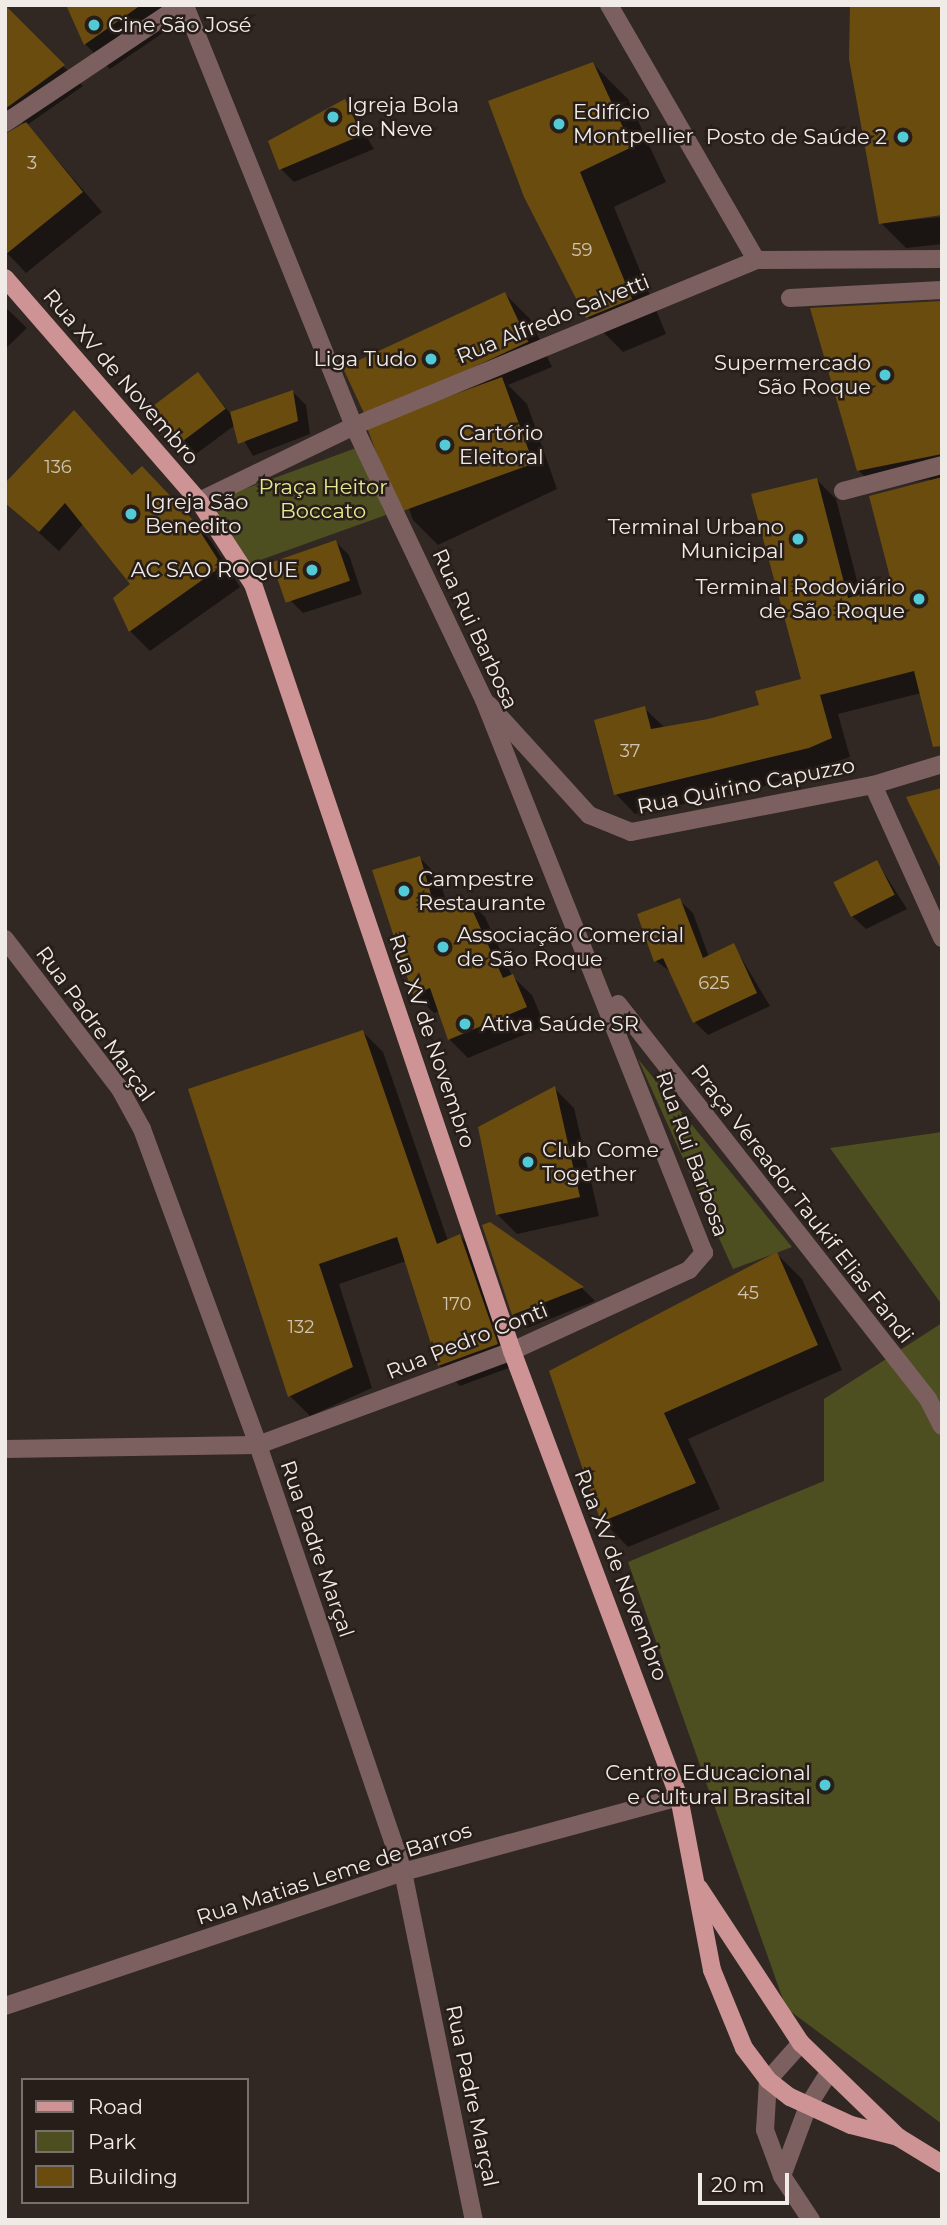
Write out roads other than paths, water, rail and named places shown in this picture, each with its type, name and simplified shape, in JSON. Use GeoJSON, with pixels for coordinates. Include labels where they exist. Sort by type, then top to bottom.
{"type":"FeatureCollection","features":[{"type":"Feature","properties":{"kind":"main road","name":"Rua XV de Novembro"},"geometry":{"type":"LineString","coordinates":[[5,278],[200,501],[253,584],[512,1352],[679,1797],[712,1970],[730,2016],[768,2080]]}},
{"type":"Feature","properties":{"kind":"main road","name":"Rua XV de Novembro"},"geometry":{"type":"LineString","coordinates":[[696,1885],[772,1994],[801,2043],[898,2137]]}},
{"type":"Feature","properties":{"kind":"main road"},"geometry":{"type":"LineString","coordinates":[[768,2080],[808,2106],[898,2137],[942,2164]]}},
{"type":"Feature","properties":{"kind":"street"},"geometry":{"type":"LineString","coordinates":[[5,123],[183,5]]}},
{"type":"Feature","properties":{"kind":"street","name":"Rua Rui Barbosa"},"geometry":{"type":"LineString","coordinates":[[183,5],[354,426],[484,700],[703,1236],[705,1253],[689,1270]]}},
{"type":"Feature","properties":{"kind":"street"},"geometry":{"type":"LineString","coordinates":[[609,5],[756,260]]}},
{"type":"Feature","properties":{"kind":"street","name":"Rua Alfredo Salvetti"},"geometry":{"type":"LineString","coordinates":[[200,501],[354,426],[756,260],[942,259]]}},
{"type":"Feature","properties":{"kind":"street"},"geometry":{"type":"LineString","coordinates":[[790,298],[942,290]]}},
{"type":"Feature","properties":{"kind":"street"},"geometry":{"type":"LineString","coordinates":[[843,491],[942,465]]}},
{"type":"Feature","properties":{"kind":"street","name":"Rua Quirino Capuzzo"},"geometry":{"type":"LineString","coordinates":[[484,700],[544,758],[589,815],[607,827],[653,829],[873,785],[942,764]]}},
{"type":"Feature","properties":{"kind":"street"},"geometry":{"type":"LineString","coordinates":[[873,785],[942,938]]}},
{"type":"Feature","properties":{"kind":"street","name":"Rua Padre Marçal"},"geometry":{"type":"LineString","coordinates":[[5,939],[120,1089],[142,1129],[258,1445],[403,1872],[474,2220]]}},
{"type":"Feature","properties":{"kind":"street","name":"Praça Vereador Taukif Elias Fandi"},"geometry":{"type":"LineString","coordinates":[[599,979],[928,1399],[942,1426]]}},
{"type":"Feature","properties":{"kind":"street","name":"Rua Pedro Conti"},"geometry":{"type":"LineString","coordinates":[[5,1449],[258,1445],[512,1352],[689,1270]]}},
{"type":"Feature","properties":{"kind":"street","name":"Rua Matias Leme de Barros"},"geometry":{"type":"LineString","coordinates":[[5,2006],[403,1872],[679,1797]]}},
{"type":"Feature","properties":{"kind":"street"},"geometry":{"type":"LineString","coordinates":[[801,2043],[768,2080],[765,2130],[782,2176],[811,2220]]}},
{"type":"Feature","properties":{"kind":"street"},"geometry":{"type":"LineString","coordinates":[[782,2176],[808,2106],[829,2072]]}},
{"type":"Feature","properties":{"kind":"place","name":"Cine São José"},"geometry":{"type":"Point","coordinates":[94,25]}},
{"type":"Feature","properties":{"kind":"place","name":"Igreja Bola de Neve"},"geometry":{"type":"Point","coordinates":[333,117]}},
{"type":"Feature","properties":{"kind":"place","name":"Edifício Montpellier"},"geometry":{"type":"Point","coordinates":[559,124]}},
{"type":"Feature","properties":{"kind":"place","name":"Posto de Saúde 2"},"geometry":{"type":"Point","coordinates":[903,137]}},
{"type":"Feature","properties":{"kind":"place","name":"Liga Tudo"},"geometry":{"type":"Point","coordinates":[431,359]}},
{"type":"Feature","properties":{"kind":"place","name":"Supermercado São Roque"},"geometry":{"type":"Point","coordinates":[885,375]}},
{"type":"Feature","properties":{"kind":"place","name":"Cartório Eleitoral"},"geometry":{"type":"Point","coordinates":[445,445]}},
{"type":"Feature","properties":{"kind":"place","name":"Igreja São Benedito"},"geometry":{"type":"Point","coordinates":[131,514]}},
{"type":"Feature","properties":{"kind":"place","name":"Terminal Urbano Municipal"},"geometry":{"type":"Point","coordinates":[798,539]}},
{"type":"Feature","properties":{"kind":"place","name":"AC SAO ROQUE"},"geometry":{"type":"Point","coordinates":[312,570]}},
{"type":"Feature","properties":{"kind":"place","name":"Terminal Rodoviário de São Roque"},"geometry":{"type":"Point","coordinates":[919,599]}},
{"type":"Feature","properties":{"kind":"place","name":"Campestre Restaurante"},"geometry":{"type":"Point","coordinates":[404,891]}},
{"type":"Feature","properties":{"kind":"place","name":"Associação Comercial de São Roque"},"geometry":{"type":"Point","coordinates":[443,947]}},
{"type":"Feature","properties":{"kind":"place","name":"Ativa Saúde SR"},"geometry":{"type":"Point","coordinates":[465,1024]}},
{"type":"Feature","properties":{"kind":"place","name":"Club Come Together"},"geometry":{"type":"Point","coordinates":[528,1162]}},
{"type":"Feature","properties":{"kind":"place","name":"Centro Educacional e Cultural Brasital"},"geometry":{"type":"Point","coordinates":[825,1785]}},
{"type":"Feature","properties":{"kind":"park label","name":"Praça Heitor Boccato"},"geometry":{"type":"Point","coordinates":[323,499]}}]}
